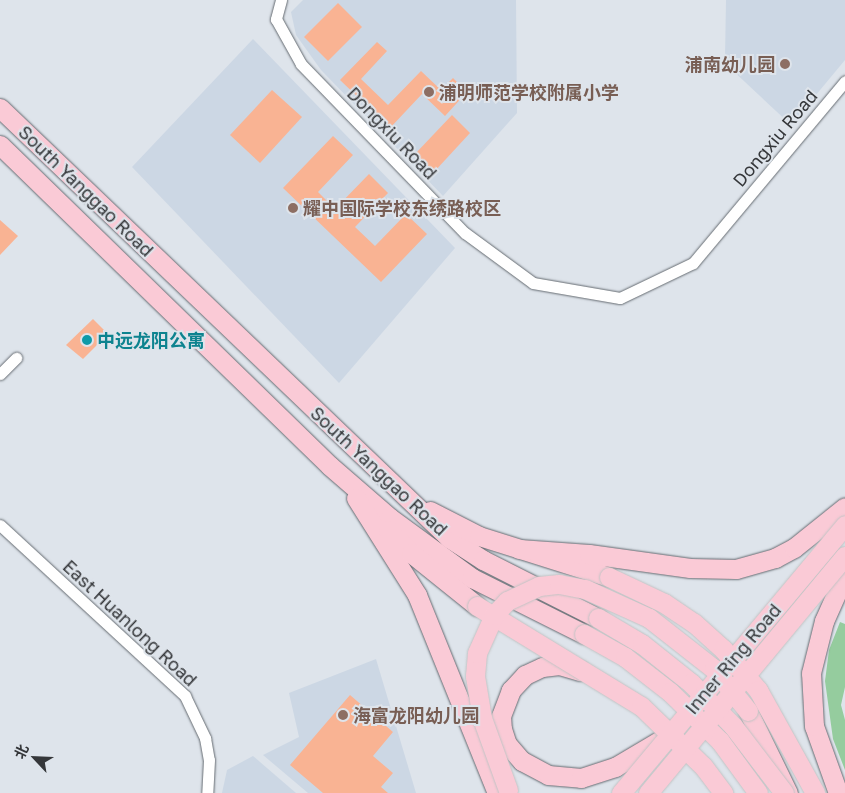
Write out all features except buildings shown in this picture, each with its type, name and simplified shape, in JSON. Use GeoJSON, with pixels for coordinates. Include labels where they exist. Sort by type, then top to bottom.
{"type":"FeatureCollection","features":[{"type":"Feature","properties":{"kind":"highway","name":"South Yanggao Road"},"geometry":{"type":"LineString","coordinates":[[0,108],[448,538],[490,564],[598,618],[656,654],[708,699],[759,758],[786,793]]}},
{"type":"Feature","properties":{"kind":"highway","name":"South Yanggao Road"},"geometry":{"type":"LineString","coordinates":[[0,145],[330,466],[437,554],[472,578],[584,634],[636,665],[677,698],[720,741],[758,793]]}},
{"type":"Feature","properties":{"kind":"highway"},"geometry":{"type":"LineString","coordinates":[[330,466],[410,554],[477,606],[611,685],[665,726],[723,793]]}},
{"type":"Feature","properties":{"kind":"highway"},"geometry":{"type":"LineString","coordinates":[[330,466],[404,570],[452,680],[505,792]]}},
{"type":"Feature","properties":{"kind":"highway"},"geometry":{"type":"LineString","coordinates":[[390,483],[456,526],[519,549],[609,577],[664,603],[694,623],[723,649],[758,690],[815,793]]}},
{"type":"Feature","properties":{"kind":"highway"},"geometry":{"type":"LineString","coordinates":[[519,549],[690,568],[736,568],[774,558],[794,548],[845,507]]}},
{"type":"Feature","properties":{"kind":"highway","name":"Inner Ring Road"},"geometry":{"type":"LineString","coordinates":[[621,793],[845,526]]}},
{"type":"Feature","properties":{"kind":"highway","name":"Inner Ring Road"},"geometry":{"type":"LineString","coordinates":[[648,793],[845,556]]}},
{"type":"Feature","properties":{"kind":"highway"},"geometry":{"type":"LineString","coordinates":[[838,793],[814,726],[811,673],[824,621],[845,574]]}},
{"type":"Feature","properties":{"kind":"highway"},"geometry":{"type":"LineString","coordinates":[[505,792],[482,718],[475,676],[477,653],[494,615],[507,601],[538,586],[559,584],[585,589],[634,609],[697,653],[731,688],[748,711],[762,735],[786,793]]}},
{"type":"Feature","properties":{"kind":"highway"},"geometry":{"type":"LineString","coordinates":[[611,685],[559,665],[542,667],[525,675],[505,701],[502,729],[512,752],[532,768],[555,777],[581,778],[615,768],[659,741]]}},
{"type":"Feature","properties":{"kind":"highway"},"geometry":{"type":"LineString","coordinates":[[658,793],[671,775]]}},
{"type":"Feature","properties":{"kind":"street","name":"Dongxiu Road"},"geometry":{"type":"LineString","coordinates":[[280,0],[276,19],[301,64],[464,233],[532,283],[620,298],[693,263],[845,81]]}},
{"type":"Feature","properties":{"kind":"street"},"geometry":{"type":"LineString","coordinates":[[0,374],[16,358]]}},
{"type":"Feature","properties":{"kind":"street","name":"East Huanlong Road"},"geometry":{"type":"LineString","coordinates":[[0,525],[185,696],[205,738],[209,760],[207,793]]}},
{"type":"Feature","properties":{"kind":"shaded area","name":"浦明师范学校附属小学"},"geometry":{"type":"Polygon","coordinates":[[[303,0],[516,0],[517,113],[443,196],[321,70],[296,35],[291,12],[303,0]]]}},
{"type":"Feature","properties":{"kind":"shaded area","name":"浦南幼儿园"},"geometry":{"type":"Polygon","coordinates":[[[726,0],[845,0],[845,60],[791,125],[730,68],[725,58],[726,0]]]}},
{"type":"Feature","properties":{"kind":"shaded area","name":"耀中国际学校东绣路校区"},"geometry":{"type":"Polygon","coordinates":[[[253,39],[455,248],[339,383],[132,167],[253,39]]]}},
{"type":"Feature","properties":{"kind":"shaded area","name":"海富龙阳幼儿园"},"geometry":{"type":"Polygon","coordinates":[[[376,659],[416,793],[308,793],[263,755],[299,737],[289,693],[376,659]]]}},
{"type":"Feature","properties":{"kind":"shaded area"},"geometry":{"type":"Polygon","coordinates":[[[253,756],[296,793],[222,793],[227,770],[253,756]]]}},
{"type":"Feature","properties":{"kind":"green space"},"geometry":{"type":"Polygon","coordinates":[[[840,622],[845,624],[845,687],[841,705],[845,720],[845,770],[833,739],[825,681],[829,650],[840,622]]]}},
{"type":"Feature","properties":{"kind":"place","name":"浦南幼儿园"},"geometry":{"type":"Point","coordinates":[785,64]}},
{"type":"Feature","properties":{"kind":"place","name":"浦明师范学校附属小学"},"geometry":{"type":"Point","coordinates":[429,92]}},
{"type":"Feature","properties":{"kind":"place","name":"耀中国际学校东绣路校区"},"geometry":{"type":"Point","coordinates":[293,208]}},
{"type":"Feature","properties":{"kind":"place","name":"中远龙阳公寓"},"geometry":{"type":"Point","coordinates":[87,340]}},
{"type":"Feature","properties":{"kind":"place","name":"海富龙阳幼儿园"},"geometry":{"type":"Point","coordinates":[343,715]}}]}
